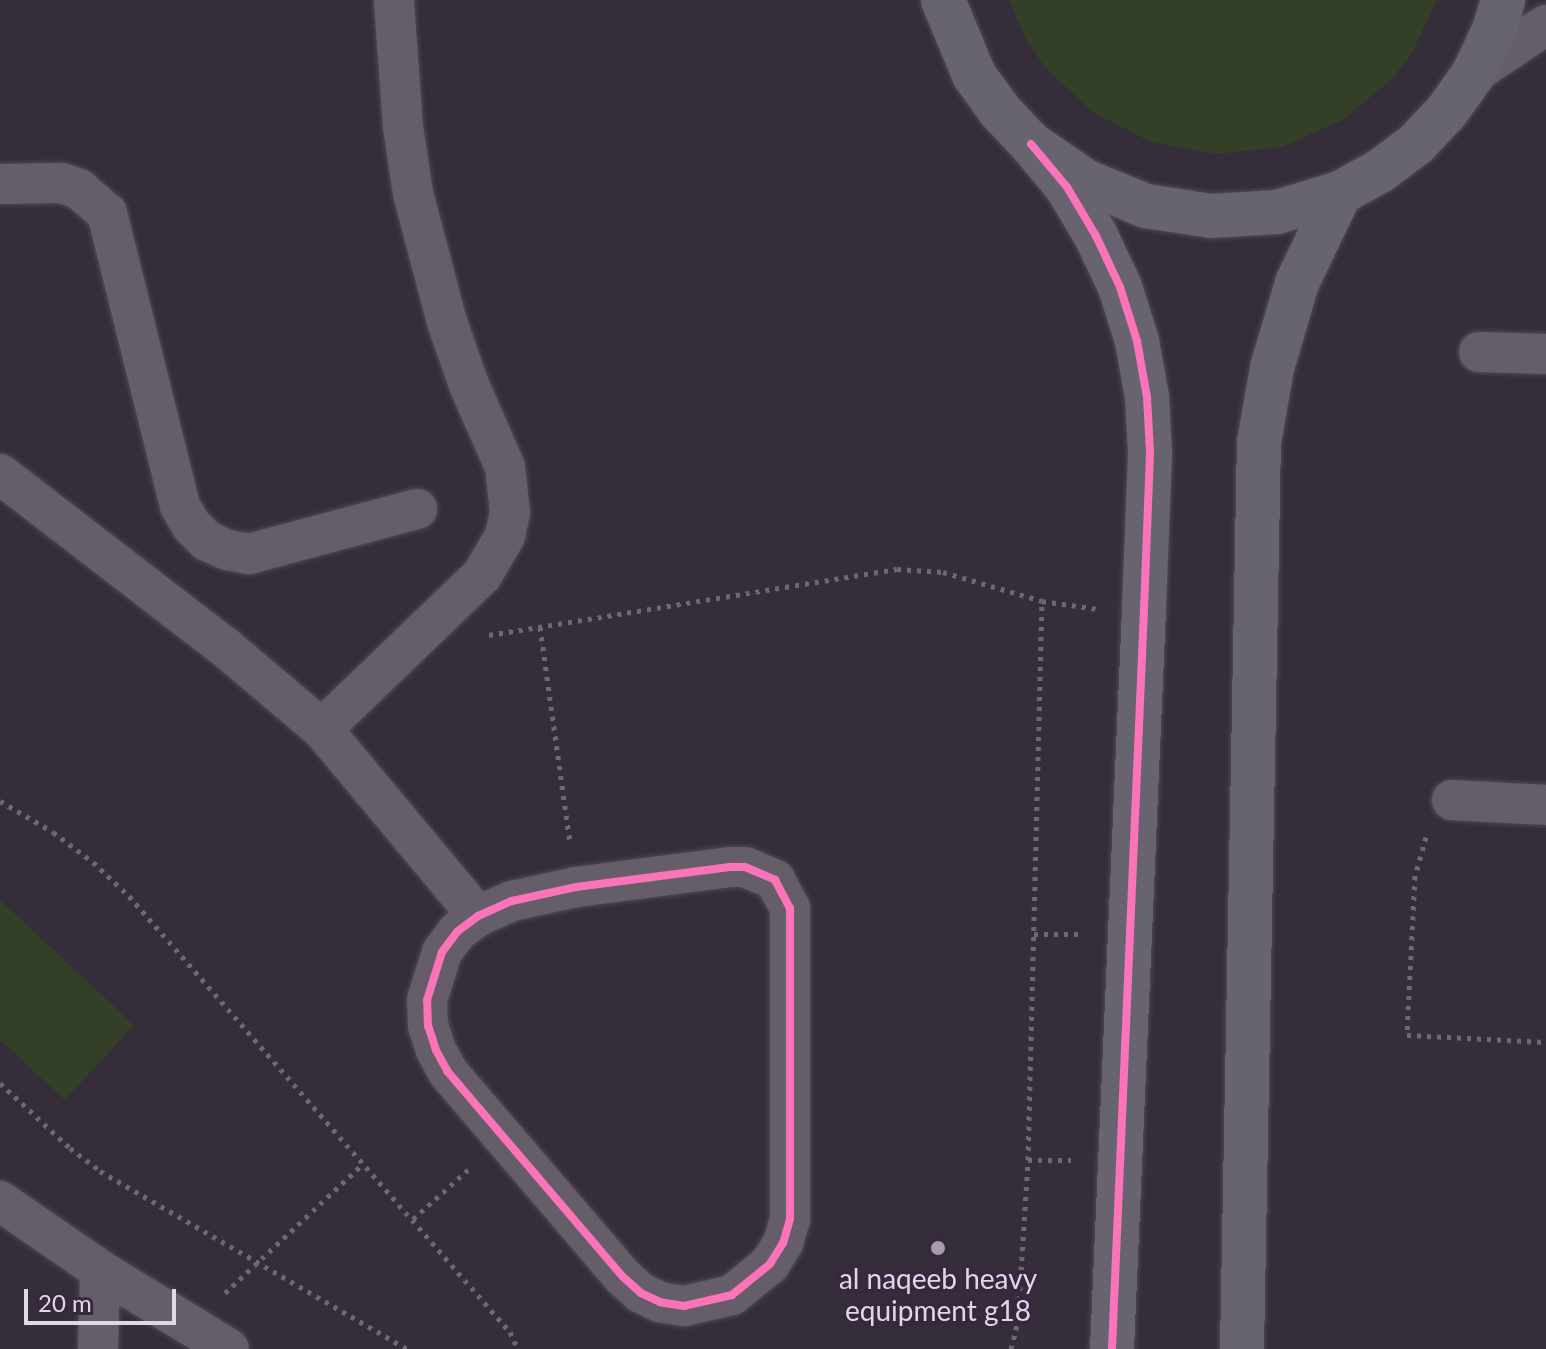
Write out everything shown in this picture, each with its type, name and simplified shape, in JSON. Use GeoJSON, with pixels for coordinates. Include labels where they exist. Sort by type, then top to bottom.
{"type":"FeatureCollection","features":[{"type":"Feature","properties":{"kind":"street"},"geometry":{"type":"LineString","coordinates":[[322,729],[482,575],[505,536],[510,513],[505,467],[469,385],[447,322],[413,193],[401,114],[394,0]]}},
{"type":"Feature","properties":{"kind":"street"},"geometry":{"type":"LineString","coordinates":[[921,0],[948,17],[991,99],[1067,187],[1096,236],[1120,287],[1137,341],[1147,397],[1150,453],[1112,1349]]}},
{"type":"Feature","properties":{"kind":"street"},"geometry":{"type":"LineString","coordinates":[[1031,144],[1085,181],[1134,201],[1211,216],[1277,212],[1340,193],[1380,171],[1416,144],[1447,111],[1474,73],[1503,0]]}},
{"type":"Feature","properties":{"kind":"street"},"geometry":{"type":"LineString","coordinates":[[1474,73],[1546,25]]}},
{"type":"Feature","properties":{"kind":"street"},"geometry":{"type":"LineString","coordinates":[[0,184],[62,183],[79,189],[107,213],[180,506],[191,525],[207,541],[227,550],[249,554],[417,509]]}},
{"type":"Feature","properties":{"kind":"street"},"geometry":{"type":"LineString","coordinates":[[1242,1349],[1259,442],[1272,368],[1297,283],[1340,193]]}},
{"type":"Feature","properties":{"kind":"street"},"geometry":{"type":"LineString","coordinates":[[1479,352],[1546,354]]}},
{"type":"Feature","properties":{"kind":"street"},"geometry":{"type":"LineString","coordinates":[[0,474],[226,648],[322,729],[478,916]]}},
{"type":"Feature","properties":{"kind":"street"},"geometry":{"type":"LineString","coordinates":[[1452,800],[1546,805]]}},
{"type":"Feature","properties":{"kind":"street"},"geometry":{"type":"LineString","coordinates":[[745,867],[775,880],[785,893],[791,924],[790,1219],[783,1243],[770,1264],[732,1295],[684,1306],[660,1302],[641,1293],[623,1277],[448,1072],[436,1050],[428,1026],[429,988],[442,952],[458,931],[478,916],[512,901],[576,887],[745,867]]}},
{"type":"Feature","properties":{"kind":"street"},"geometry":{"type":"LineString","coordinates":[[0,1201],[100,1270],[229,1349]]}},
{"type":"Feature","properties":{"kind":"street"},"geometry":{"type":"LineString","coordinates":[[98,1349],[100,1270]]}},
{"type":"Feature","properties":{"kind":"path"},"geometry":{"type":"LineString","coordinates":[[480,636],[897,569],[943,572],[1042,601],[1093,609],[1144,610]]}},
{"type":"Feature","properties":{"kind":"path"},"geometry":{"type":"LineString","coordinates":[[1011,1349],[1018,1320],[1028,1160],[1042,601]]}},
{"type":"Feature","properties":{"kind":"path"},"geometry":{"type":"LineString","coordinates":[[540,627],[576,887]]}},
{"type":"Feature","properties":{"kind":"path"},"geometry":{"type":"LineString","coordinates":[[1452,800],[1427,834],[1415,876],[1407,1035],[1546,1042]]}},
{"type":"Feature","properties":{"kind":"path"},"geometry":{"type":"LineString","coordinates":[[0,801],[53,832],[93,862],[129,896],[413,1219],[510,1332],[518,1349]]}},
{"type":"Feature","properties":{"kind":"path"},"geometry":{"type":"LineString","coordinates":[[0,1083],[70,1148],[100,1171],[407,1349]]}},
{"type":"Feature","properties":{"kind":"path"},"geometry":{"type":"LineString","coordinates":[[413,1219],[504,1138]]}},
{"type":"Feature","properties":{"kind":"path"},"geometry":{"type":"LineString","coordinates":[[190,1325],[364,1163]]}},
{"type":"Feature","properties":{"kind":"green space"},"geometry":{"type":"Polygon","coordinates":[[[1009,0],[1437,0],[1413,51],[1393,78],[1343,120],[1282,147],[1217,154],[1151,142],[1092,112],[1044,66],[1026,39],[1009,0]]]}},
{"type":"Feature","properties":{"kind":"green space"},"geometry":{"type":"Polygon","coordinates":[[[0,900],[134,1025],[65,1100],[0,1040],[0,900]]]}},
{"type":"Feature","properties":{"kind":"cycle path"},"geometry":{"type":"LineString","coordinates":[[1031,144],[1067,187],[1096,236],[1120,287],[1137,341],[1147,397],[1150,453],[1112,1349]]}},
{"type":"Feature","properties":{"kind":"cycle path"},"geometry":{"type":"LineString","coordinates":[[730,867],[745,867],[775,880],[790,908],[790,1219],[783,1243],[770,1264],[732,1295],[684,1306],[660,1302],[641,1293],[623,1277],[448,1072],[428,1026],[427,1000],[442,952],[458,931],[478,916],[512,901],[576,887],[730,867]]}},
{"type":"Feature","properties":{"kind":"place","name":"al naqeeb heavy equipment g18"},"geometry":{"type":"Point","coordinates":[938,1248]}}]}
